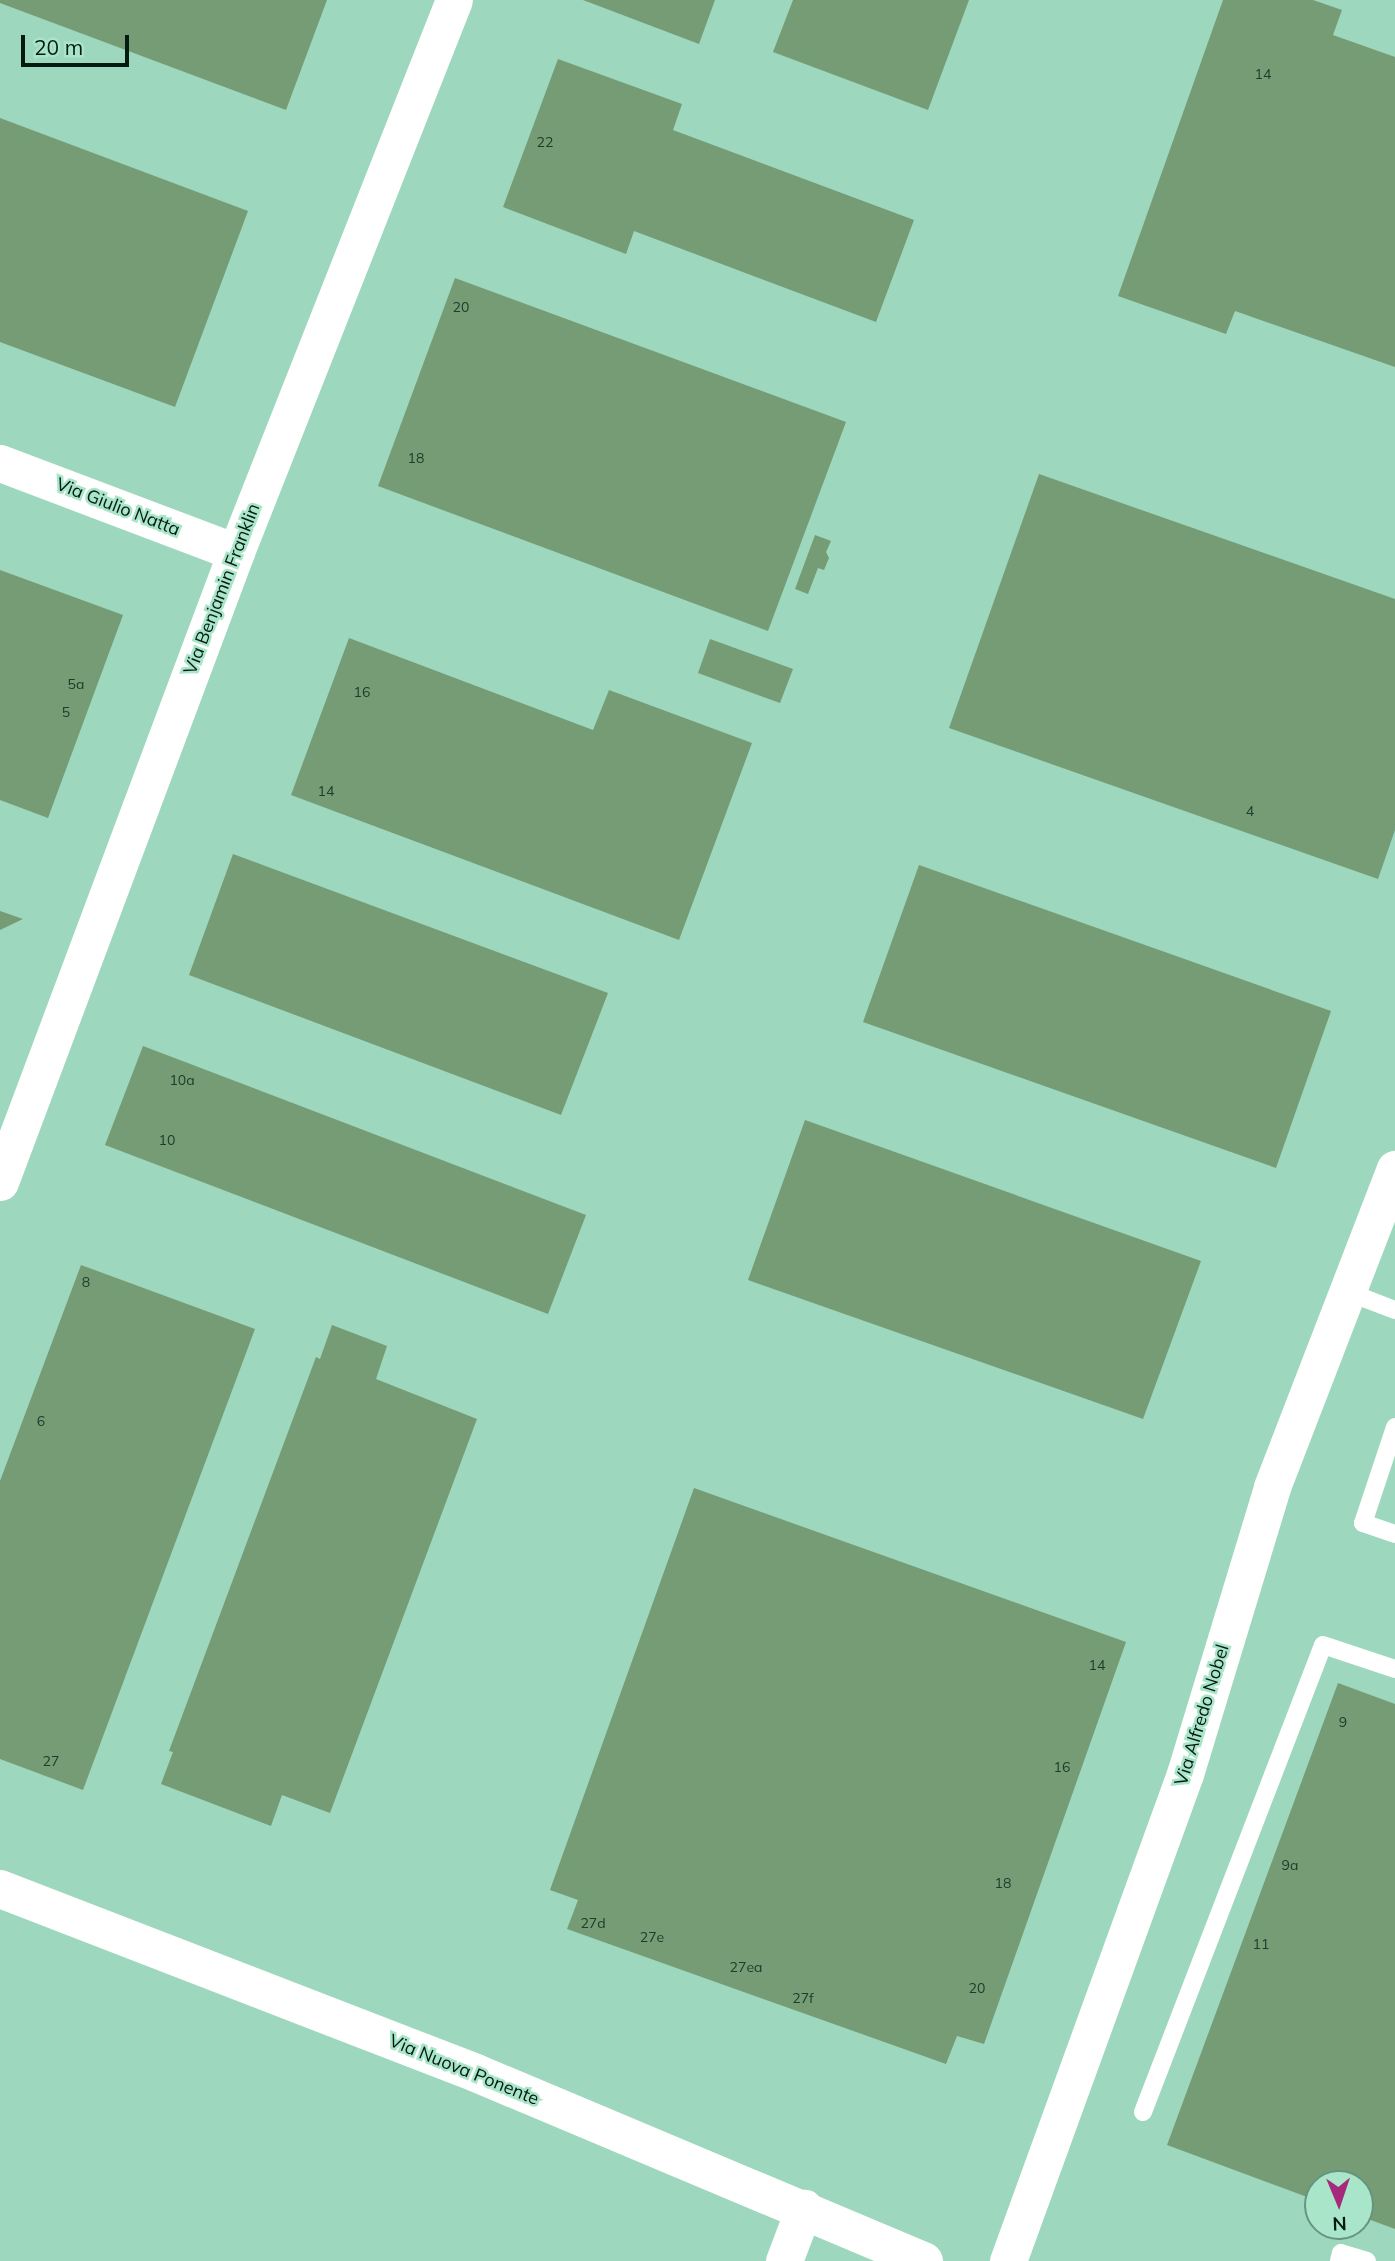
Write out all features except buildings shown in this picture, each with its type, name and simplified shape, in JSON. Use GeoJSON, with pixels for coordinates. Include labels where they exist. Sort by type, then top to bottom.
{"type":"FeatureCollection","features":[{"type":"Feature","properties":{"kind":"street","name":"Via Benjamin Franklin"},"geometry":{"type":"LineString","coordinates":[[0,1182],[236,552],[454,0]]}},
{"type":"Feature","properties":{"kind":"street","name":"Via Giulio Natta"},"geometry":{"type":"LineString","coordinates":[[0,463],[236,552]]}},
{"type":"Feature","properties":{"kind":"street","name":"Via Alfredo Nobel"},"geometry":{"type":"LineString","coordinates":[[1008,2261],[1185,1774],[1272,1487],[1395,1169]]}},
{"type":"Feature","properties":{"kind":"street","name":"Via Nuova Ponente"},"geometry":{"type":"LineString","coordinates":[[0,1889],[476,2073],[804,2208],[924,2261]]}},
{"type":"Feature","properties":{"kind":"street"},"geometry":{"type":"LineString","coordinates":[[784,2261],[804,2208]]}},
{"type":"Feature","properties":{"kind":"lane"},"geometry":{"type":"LineString","coordinates":[[1348,1292],[1395,1310]]}},
{"type":"Feature","properties":{"kind":"lane"},"geometry":{"type":"LineString","coordinates":[[1395,1427],[1363,1523],[1395,1534]]}},
{"type":"Feature","properties":{"kind":"lane"},"geometry":{"type":"LineString","coordinates":[[1143,2112],[1323,1645],[1395,1669]]}},
{"type":"Feature","properties":{"kind":"lane"},"geometry":{"type":"LineString","coordinates":[[1339,2261],[1341,2253],[1367,2261]]}}]}
